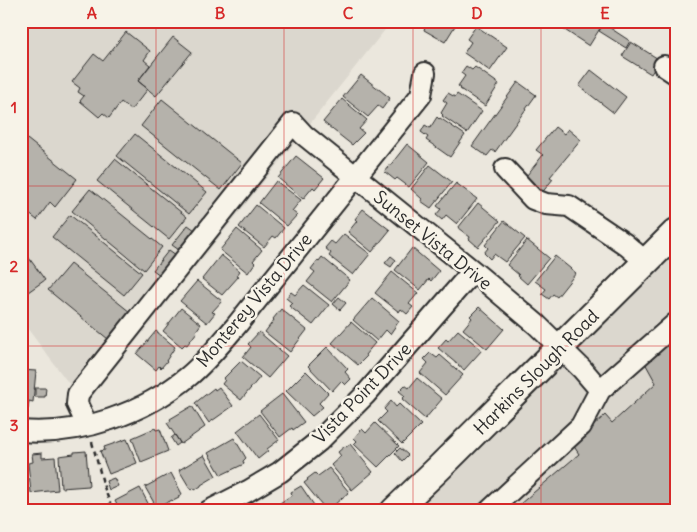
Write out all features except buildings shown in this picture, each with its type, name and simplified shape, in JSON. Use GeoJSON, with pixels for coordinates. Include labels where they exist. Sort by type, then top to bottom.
{"type":"FeatureCollection","features":[{"type":"Feature","properties":{"kind":"main road","name":"Harkins Slough Road"},"geometry":{"type":"LineString","coordinates":[[394,511],[676,232]]}},
{"type":"Feature","properties":{"kind":"street","name":"Monterey Vista Drive"},"geometry":{"type":"LineString","coordinates":[[21,431],[89,432],[160,396],[176,386],[203,363],[236,326],[421,95],[424,73]]}},
{"type":"Feature","properties":{"kind":"street","name":"Sunset Vista Drive"},"geometry":{"type":"LineString","coordinates":[[89,432],[77,404],[78,394],[293,123],[304,135],[536,324],[600,390]]}},
{"type":"Feature","properties":{"kind":"street"},"geometry":{"type":"LineString","coordinates":[[505,169],[533,198],[546,204],[569,206],[625,244],[646,262]]}},
{"type":"Feature","properties":{"kind":"street","name":"Vista Point Drive"},"geometry":{"type":"LineString","coordinates":[[210,511],[272,477],[320,441],[365,395],[473,271]]}},
{"type":"Feature","properties":{"kind":"street"},"geometry":{"type":"LineString","coordinates":[[489,511],[581,426],[600,390],[676,323]]}},
{"type":"Feature","properties":{"kind":"path"},"geometry":{"type":"LineString","coordinates":[[89,432],[104,487],[113,511]]}},
{"type":"Feature","properties":{"kind":"shaded area"},"geometry":{"type":"Polygon","coordinates":[[[21,21],[392,21],[85,405],[21,320],[21,21]]]}},
{"type":"Feature","properties":{"kind":"shaded area"},"geometry":{"type":"Polygon","coordinates":[[[676,232],[676,511],[394,511],[676,232]]]}}]}
